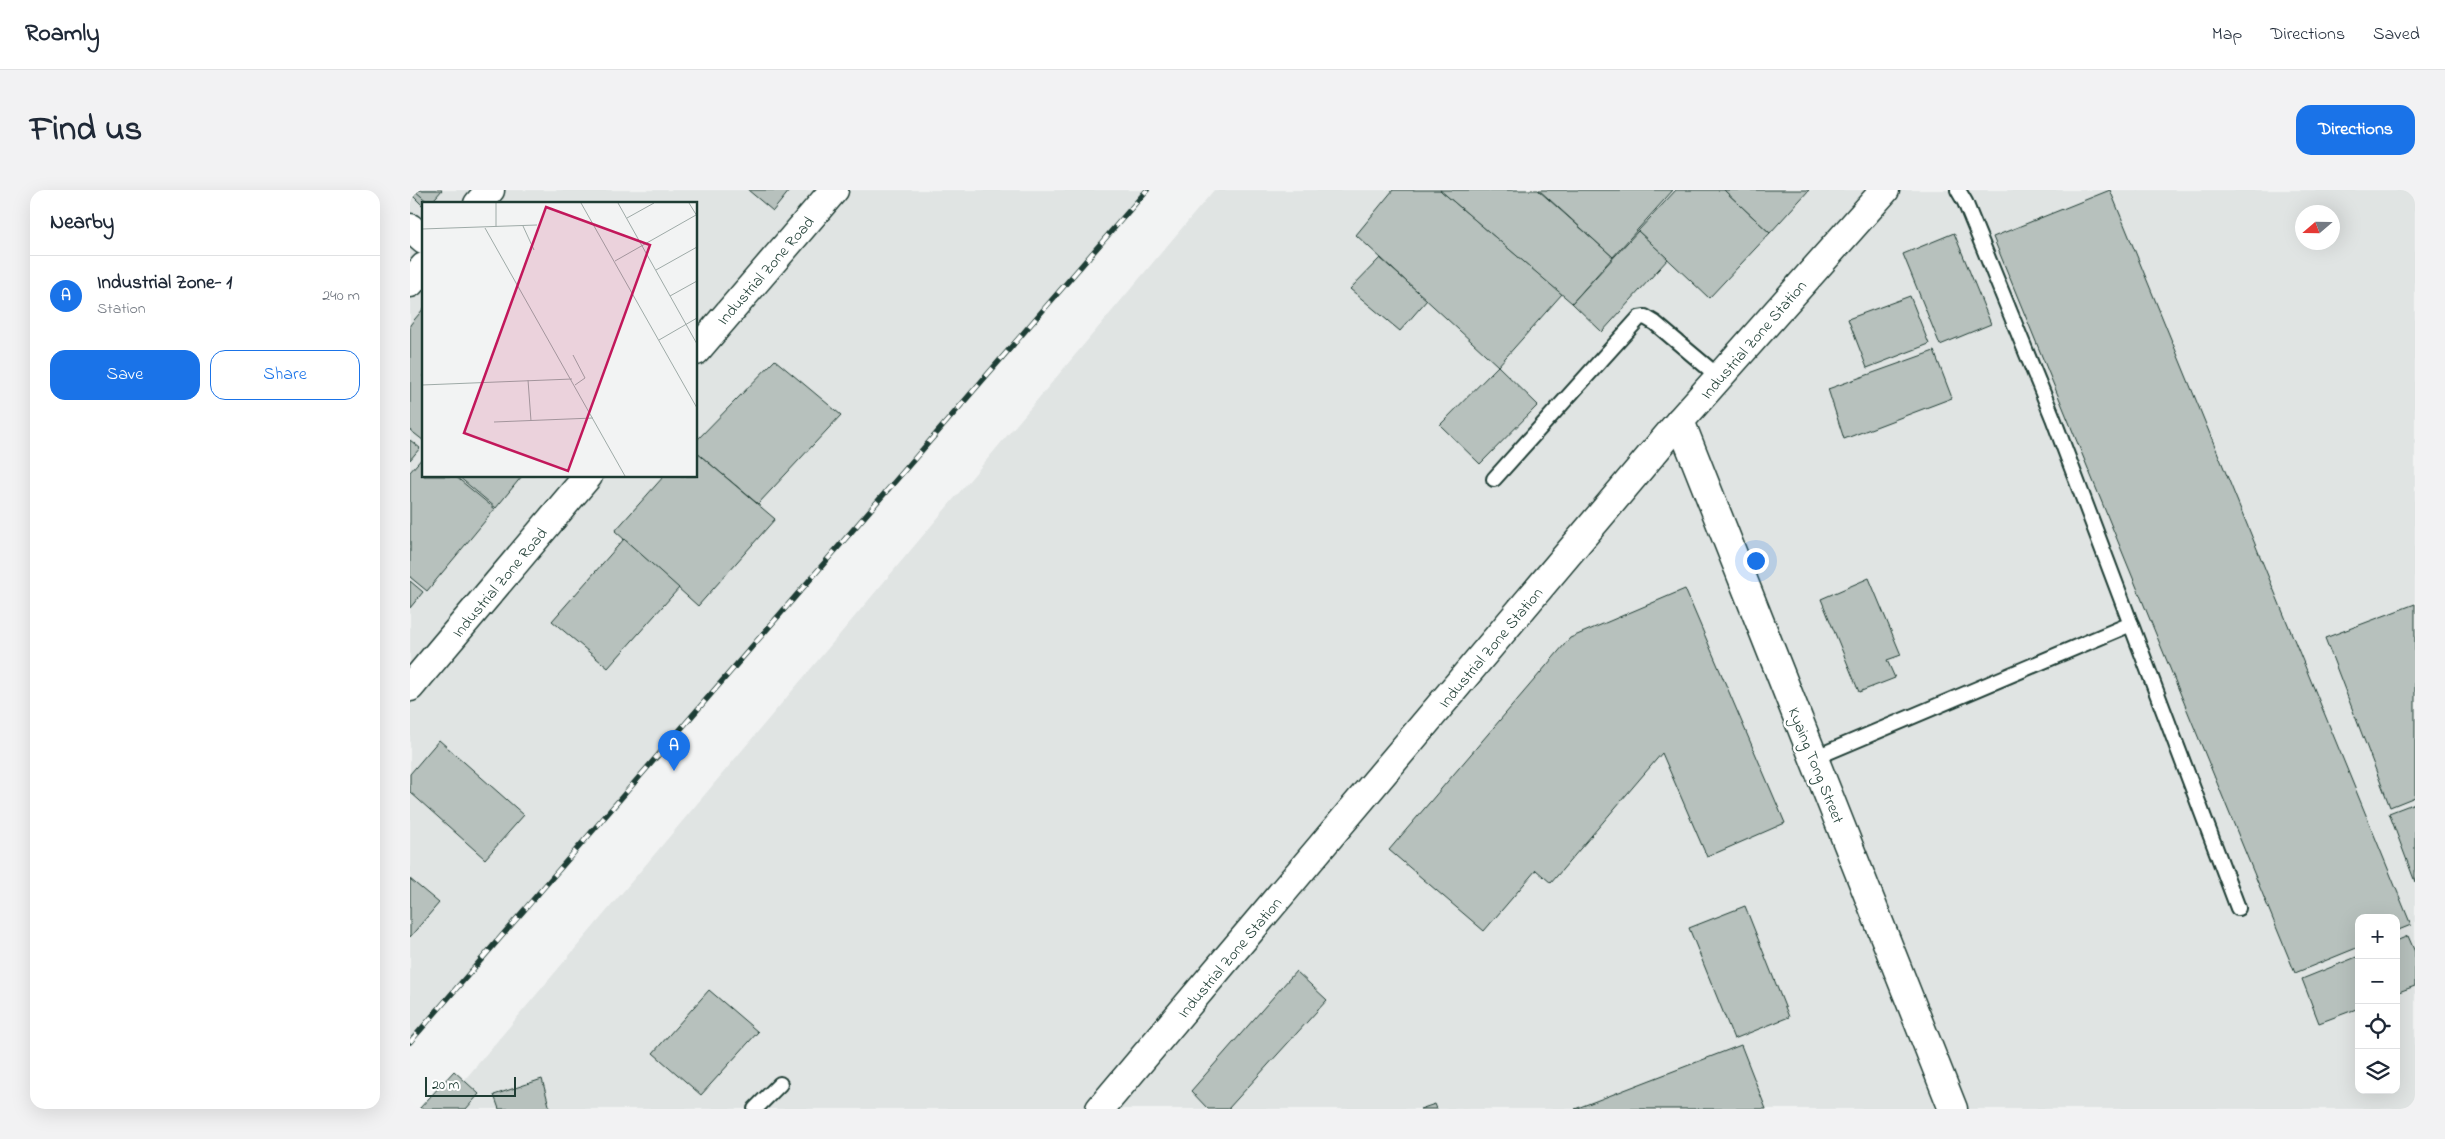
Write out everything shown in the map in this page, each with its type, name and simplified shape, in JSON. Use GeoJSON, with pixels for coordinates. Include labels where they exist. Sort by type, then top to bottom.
{"type":"FeatureCollection","features":[{"type":"Feature","properties":{"kind":"street"},"geometry":{"type":"LineString","coordinates":[[480,202],[490,190]]}},
{"type":"Feature","properties":{"kind":"street","name":"Industrial Zone Road"},"geometry":{"type":"LineString","coordinates":[[698,348],[834,190]]}},
{"type":"Feature","properties":{"kind":"street","name":"Industrial Zone Station"},"geometry":{"type":"LineString","coordinates":[[1100,1109],[1680,421],[1885,190]]}},
{"type":"Feature","properties":{"kind":"street"},"geometry":{"type":"LineString","coordinates":[[410,228],[422,238]]}},
{"type":"Feature","properties":{"kind":"street"},"geometry":{"type":"LineString","coordinates":[[410,284],[422,270]]}},
{"type":"Feature","properties":{"kind":"street","name":"Kyaing Tong Street"},"geometry":{"type":"LineString","coordinates":[[1680,421],[1953,1109]]}},
{"type":"Feature","properties":{"kind":"street","name":"Industrial Zone Road"},"geometry":{"type":"LineString","coordinates":[[410,687],[586,478]]}},
{"type":"Feature","properties":{"kind":"lane"},"geometry":{"type":"LineString","coordinates":[[1958,190],[1965,202],[2053,418],[2238,908]]}},
{"type":"Feature","properties":{"kind":"lane"},"geometry":{"type":"LineString","coordinates":[[1494,479],[1638,318],[1645,317],[1655,324],[1719,377]]}},
{"type":"Feature","properties":{"kind":"lane"},"geometry":{"type":"LineString","coordinates":[[1814,758],[2131,624]]}},
{"type":"Feature","properties":{"kind":"lane"},"geometry":{"type":"LineString","coordinates":[[754,1109],[780,1084]]}},
{"type":"Feature","properties":{"kind":"shaded area"},"geometry":{"type":"Polygon","coordinates":[[[410,190],[1145,190],[410,1044],[410,190]]]}},
{"type":"Feature","properties":{"kind":"shaded area"},"geometry":{"type":"Polygon","coordinates":[[[1214,190],[2415,190],[2415,1109],[440,1109],[1214,190]]]}},
{"type":"Feature","properties":{"kind":"building"},"geometry":{"type":"Polygon","coordinates":[[[410,190],[436,190],[425,202],[422,202],[422,205],[410,193],[410,190]]]}},
{"type":"Feature","properties":{"kind":"building"},"geometry":{"type":"Polygon","coordinates":[[[414,190],[442,190],[432,202],[428,202],[414,190]]]}},
{"type":"Feature","properties":{"kind":"building"},"geometry":{"type":"Polygon","coordinates":[[[748,190],[790,190],[773,211],[748,190]]]}},
{"type":"Feature","properties":{"kind":"building"},"geometry":{"type":"Polygon","coordinates":[[[1393,190],[1440,190],[1562,294],[1498,366],[1356,235],[1393,190]]]}},
{"type":"Feature","properties":{"kind":"building"},"geometry":{"type":"Polygon","coordinates":[[[1440,190],[1538,190],[1613,257],[1572,303],[1440,190]]]}},
{"type":"Feature","properties":{"kind":"building"},"geometry":{"type":"Polygon","coordinates":[[[1539,190],[1673,190],[1613,257],[1539,190]]]}},
{"type":"Feature","properties":{"kind":"building"},"geometry":{"type":"Polygon","coordinates":[[[1676,190],[1724,190],[1770,233],[1709,298],[1638,231],[1676,190]]]}},
{"type":"Feature","properties":{"kind":"building"},"geometry":{"type":"Polygon","coordinates":[[[1724,190],[1809,190],[1770,233],[1724,190]]]}},
{"type":"Feature","properties":{"kind":"building"},"geometry":{"type":"Polygon","coordinates":[[[2110,190],[2411,925],[2400,929],[2400,914],[2355,914],[2355,949],[2295,973],[1993,237],[2110,190]]]}},
{"type":"Feature","properties":{"kind":"building"},"geometry":{"type":"Polygon","coordinates":[[[1638,231],[1668,259],[1602,332],[1572,303],[1638,231]]]}},
{"type":"Feature","properties":{"kind":"building"},"geometry":{"type":"Polygon","coordinates":[[[1954,233],[1991,324],[1940,345],[1903,254],[1954,233]]]}},
{"type":"Feature","properties":{"kind":"building"},"geometry":{"type":"Polygon","coordinates":[[[1380,258],[1427,300],[1400,331],[1350,289],[1380,258]]]}},
{"type":"Feature","properties":{"kind":"building"},"geometry":{"type":"Polygon","coordinates":[[[1910,296],[1929,344],[1867,368],[1848,319],[1910,296]]]}},
{"type":"Feature","properties":{"kind":"building"},"geometry":{"type":"Polygon","coordinates":[[[422,310],[422,439],[410,430],[410,325],[422,310]]]}},
{"type":"Feature","properties":{"kind":"building"},"geometry":{"type":"Polygon","coordinates":[[[1934,351],[1952,398],[1844,439],[1828,389],[1934,351]]]}},
{"type":"Feature","properties":{"kind":"building"},"geometry":{"type":"Polygon","coordinates":[[[775,360],[841,415],[758,504],[698,454],[698,439],[775,360]]]}},
{"type":"Feature","properties":{"kind":"building"},"geometry":{"type":"Polygon","coordinates":[[[1498,366],[1538,405],[1480,464],[1440,425],[1498,366]]]}},
{"type":"Feature","properties":{"kind":"building"},"geometry":{"type":"Polygon","coordinates":[[[410,440],[420,448],[410,460],[410,440]]]}},
{"type":"Feature","properties":{"kind":"building"},"geometry":{"type":"Polygon","coordinates":[[[698,454],[775,519],[698,606],[615,531],[662,478],[698,478],[698,454]]]}},
{"type":"Feature","properties":{"kind":"building"},"geometry":{"type":"Polygon","coordinates":[[[422,458],[422,478],[457,478],[495,509],[427,591],[410,577],[410,472],[422,458]]]}},
{"type":"Feature","properties":{"kind":"building"},"geometry":{"type":"Polygon","coordinates":[[[460,478],[520,478],[496,508],[460,478]]]}},
{"type":"Feature","properties":{"kind":"building"},"geometry":{"type":"Polygon","coordinates":[[[624,539],[679,588],[608,668],[552,621],[624,539]]]}},
{"type":"Feature","properties":{"kind":"building"},"geometry":{"type":"Polygon","coordinates":[[[1869,578],[1901,655],[1887,660],[1895,678],[1859,692],[1821,599],[1869,578]]]}},
{"type":"Feature","properties":{"kind":"building"},"geometry":{"type":"Polygon","coordinates":[[[410,581],[423,592],[410,608],[410,581]]]}},
{"type":"Feature","properties":{"kind":"building"},"geometry":{"type":"Polygon","coordinates":[[[1685,589],[1785,823],[1707,857],[1662,753],[1551,883],[1536,870],[1484,931],[1389,850],[1570,638],[1685,589]]]}},
{"type":"Feature","properties":{"kind":"building"},"geometry":{"type":"Polygon","coordinates":[[[2415,604],[2415,797],[2390,807],[2325,638],[2415,604]]]}},
{"type":"Feature","properties":{"kind":"building"},"geometry":{"type":"Polygon","coordinates":[[[439,740],[524,815],[485,859],[410,792],[410,774],[439,740]]]}},
{"type":"Feature","properties":{"kind":"building"},"geometry":{"type":"Polygon","coordinates":[[[2415,803],[2415,882],[2389,813],[2415,803]]]}},
{"type":"Feature","properties":{"kind":"building"},"geometry":{"type":"Polygon","coordinates":[[[410,879],[439,903],[410,937],[410,879]]]}},
{"type":"Feature","properties":{"kind":"building"},"geometry":{"type":"Polygon","coordinates":[[[1745,906],[1789,1017],[1734,1039],[1689,928],[1745,906]]]}},
{"type":"Feature","properties":{"kind":"building"},"geometry":{"type":"Polygon","coordinates":[[[2408,936],[2415,952],[2415,986],[2400,992],[2400,959],[2400,939],[2408,936]]]}},
{"type":"Feature","properties":{"kind":"building"},"geometry":{"type":"Polygon","coordinates":[[[2355,958],[2355,1010],[2319,1023],[2302,979],[2355,958]]]}},
{"type":"Feature","properties":{"kind":"building"},"geometry":{"type":"Polygon","coordinates":[[[1296,971],[1327,1000],[1228,1109],[1208,1109],[1191,1091],[1296,971]]]}},
{"type":"Feature","properties":{"kind":"building"},"geometry":{"type":"Polygon","coordinates":[[[709,990],[758,1032],[701,1095],[653,1053],[709,990]]]}},
{"type":"Feature","properties":{"kind":"building"},"geometry":{"type":"Polygon","coordinates":[[[1741,1045],[1766,1109],[1575,1109],[1741,1045]]]}},
{"type":"Feature","properties":{"kind":"building"},"geometry":{"type":"Polygon","coordinates":[[[454,1071],[479,1094],[466,1109],[419,1109],[454,1071]]]}},
{"type":"Feature","properties":{"kind":"building"},"geometry":{"type":"Polygon","coordinates":[[[542,1079],[550,1109],[499,1109],[494,1095],[542,1079]]]}},
{"type":"Feature","properties":{"kind":"building"},"geometry":{"type":"Polygon","coordinates":[[[1435,1104],[1437,1109],[1420,1109],[1435,1104]]]}},
{"type":"Feature","properties":{"kind":"railway"},"geometry":{"type":"LineString","coordinates":[[410,1042],[1147,190]]}},
{"type":"Feature","properties":{"kind":"place","name":"Industrial Zone- 1"},"geometry":{"type":"Point","coordinates":[674,771]}}]}
